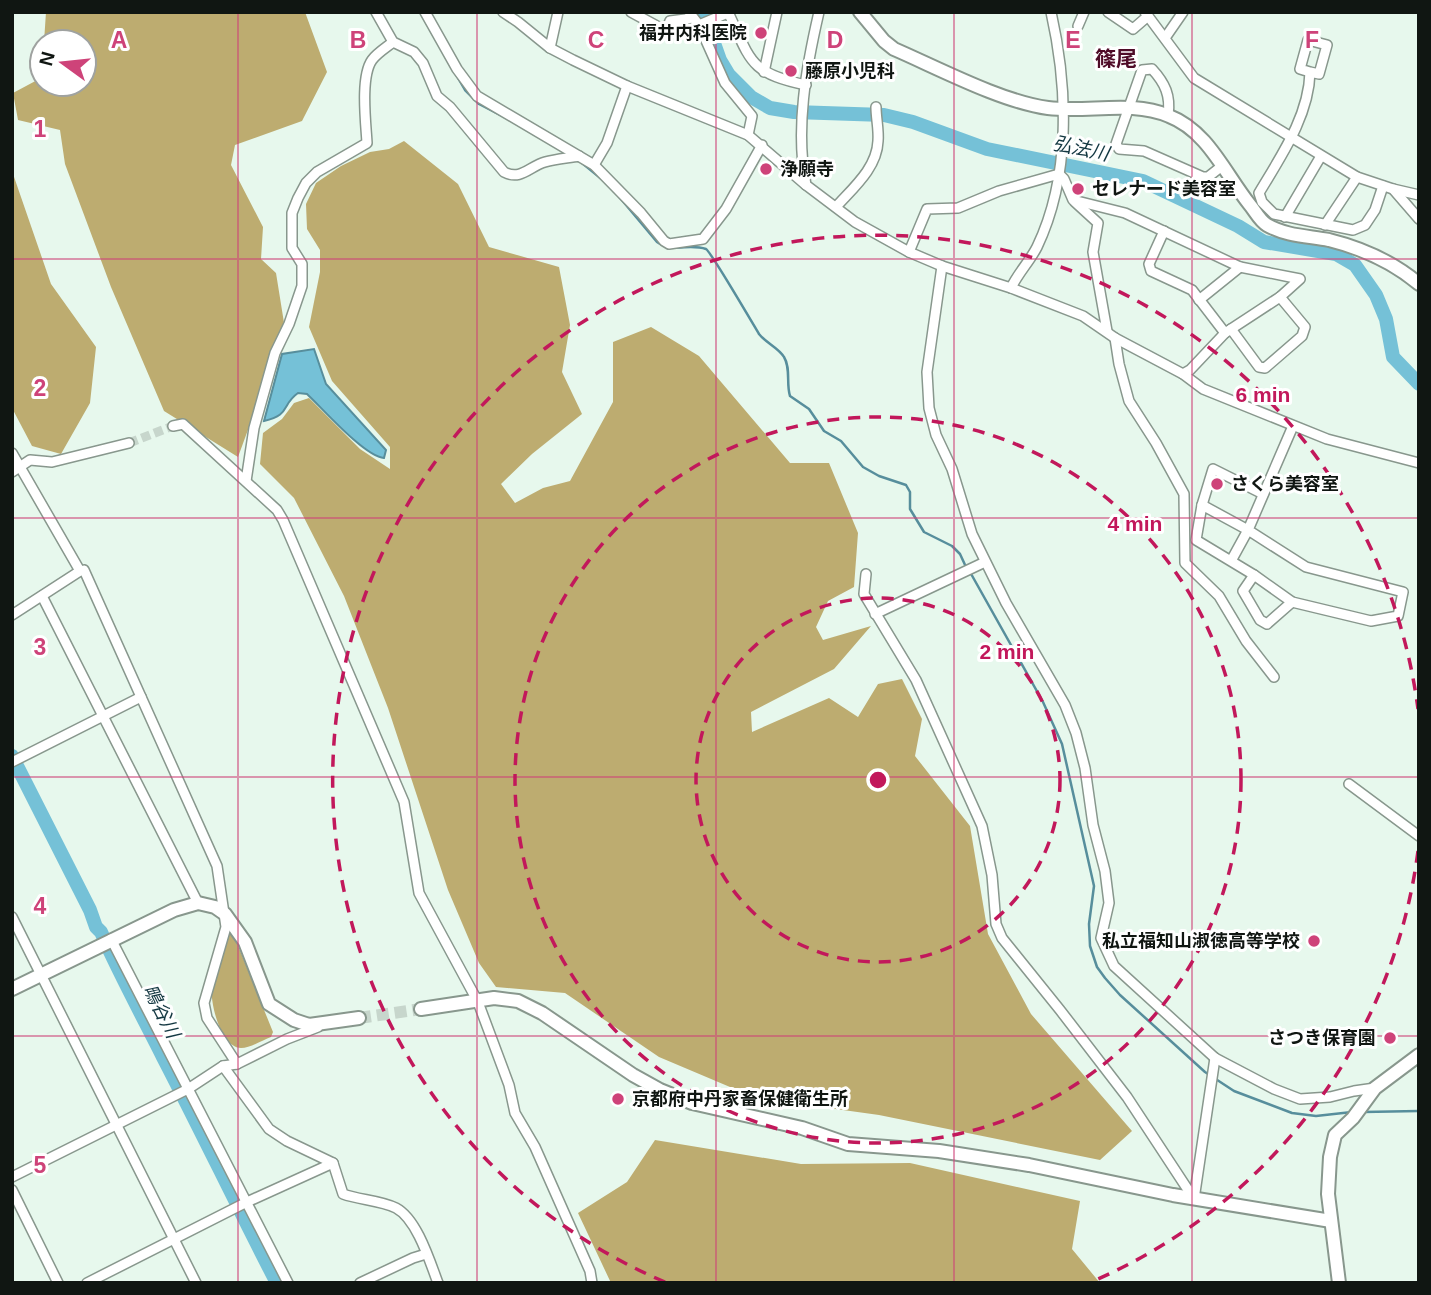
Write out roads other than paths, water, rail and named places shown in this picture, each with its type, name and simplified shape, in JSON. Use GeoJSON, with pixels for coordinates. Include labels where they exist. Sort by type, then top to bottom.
{"type":"FeatureCollection","features":[{"type":"Feature","properties":{"kind":"street"},"geometry":{"type":"LineString","coordinates":[[376,12],[393,42],[414,52],[423,63],[437,96],[450,107],[504,172],[512,176],[543,162],[579,156]]}},
{"type":"Feature","properties":{"kind":"street"},"geometry":{"type":"LineString","coordinates":[[425,12],[477,96],[594,165],[641,213],[664,242],[674,244],[703,239],[726,209],[762,145]]}},
{"type":"Feature","properties":{"kind":"street"},"geometry":{"type":"LineString","coordinates":[[503,12],[550,48],[627,86],[748,135],[806,185],[855,222],[909,251],[942,266],[1011,288],[1083,316],[1115,338],[1183,374],[1203,389],[1327,439],[1419,463]]}},
{"type":"Feature","properties":{"kind":"street"},"geometry":{"type":"LineString","coordinates":[[550,48],[558,12]]}},
{"type":"Feature","properties":{"kind":"street"},"geometry":{"type":"LineString","coordinates":[[631,12],[666,31],[670,21],[711,20],[729,13],[750,60],[776,79],[806,85]]}},
{"type":"Feature","properties":{"kind":"street"},"geometry":{"type":"LineString","coordinates":[[764,72],[777,12]]}},
{"type":"Feature","properties":{"kind":"street"},"geometry":{"type":"LineString","coordinates":[[806,185],[801,159],[803,118],[810,49],[819,12]]}},
{"type":"Feature","properties":{"kind":"street"},"geometry":{"type":"LineString","coordinates":[[860,12],[894,49],[1026,104],[1062,109],[1147,109],[1168,115],[1190,128],[1205,142],[1265,224],[1299,236],[1332,241],[1374,256],[1404,272],[1419,284]]}},
{"type":"Feature","properties":{"kind":"street"},"geometry":{"type":"LineString","coordinates":[[1011,288],[1036,248],[1060,168],[1060,68],[1051,12]]}},
{"type":"Feature","properties":{"kind":"street"},"geometry":{"type":"LineString","coordinates":[[1078,26],[1084,12]]}},
{"type":"Feature","properties":{"kind":"street"},"geometry":{"type":"LineString","coordinates":[[1108,12],[1133,29],[1147,14],[1195,78],[1357,177],[1419,195]]}},
{"type":"Feature","properties":{"kind":"street"},"geometry":{"type":"LineString","coordinates":[[1166,38],[1183,12]]}},
{"type":"Feature","properties":{"kind":"street"},"geometry":{"type":"LineString","coordinates":[[694,19],[725,83],[752,116],[748,135]]}},
{"type":"Feature","properties":{"kind":"street"},"geometry":{"type":"LineString","coordinates":[[246,481],[254,428],[275,353],[289,324],[302,286],[302,264],[292,248],[292,213],[312,177],[368,144],[365,114],[368,70],[372,60],[393,42]]}},
{"type":"Feature","properties":{"kind":"street"},"geometry":{"type":"LineString","coordinates":[[1168,115],[1170,101],[1163,82],[1152,69],[1142,70],[1116,144],[1118,149],[1144,151],[1203,177],[1208,177],[1222,166]]}},
{"type":"Feature","properties":{"kind":"street"},"geometry":{"type":"LineString","coordinates":[[1310,72],[1305,99],[1291,139],[1259,193],[1262,202],[1274,214],[1353,230],[1365,225],[1375,210],[1383,186]]}},
{"type":"Feature","properties":{"kind":"street"},"geometry":{"type":"LineString","coordinates":[[594,165],[607,143],[627,86]]}},
{"type":"Feature","properties":{"kind":"street"},"geometry":{"type":"LineString","coordinates":[[836,207],[861,180],[875,159],[878,140],[877,107]]}},
{"type":"Feature","properties":{"kind":"street"},"geometry":{"type":"LineString","coordinates":[[1285,217],[1321,156]]}},
{"type":"Feature","properties":{"kind":"street"},"geometry":{"type":"LineString","coordinates":[[1060,168],[1073,200],[1098,222],[1093,252],[1107,331]]}},
{"type":"Feature","properties":{"kind":"street"},"geometry":{"type":"LineString","coordinates":[[909,251],[926,209],[958,208],[1060,168]]}},
{"type":"Feature","properties":{"kind":"street"},"geometry":{"type":"LineString","coordinates":[[1325,225],[1357,177]]}},
{"type":"Feature","properties":{"kind":"street"},"geometry":{"type":"LineString","coordinates":[[1393,189],[1419,219]]}},
{"type":"Feature","properties":{"kind":"street"},"geometry":{"type":"LineString","coordinates":[[1073,200],[1125,213],[1240,267],[1300,279],[1280,297],[1228,331],[1183,374]]}},
{"type":"Feature","properties":{"kind":"street"},"geometry":{"type":"LineString","coordinates":[[1164,231],[1149,264],[1151,271],[1192,290],[1259,367],[1265,368],[1302,336],[1305,327],[1280,297]]}},
{"type":"Feature","properties":{"kind":"street"},"geometry":{"type":"LineString","coordinates":[[942,266],[927,372],[929,408],[936,435],[953,469],[972,534],[1006,603],[1065,705],[1076,733],[1085,768],[1093,825],[1105,871],[1109,903],[1101,937],[1107,954],[1114,966],[1215,1058],[1274,1089],[1300,1099],[1330,1097],[1376,1088]]}},
{"type":"Feature","properties":{"kind":"street"},"geometry":{"type":"LineString","coordinates":[[1199,300],[1240,267]]}},
{"type":"Feature","properties":{"kind":"street"},"geometry":{"type":"LineString","coordinates":[[1115,338],[1129,401],[1184,494],[1185,563],[1219,596],[1246,641],[1274,677]]}},
{"type":"Feature","properties":{"kind":"street"},"geometry":{"type":"LineString","coordinates":[[173,426],[183,424],[277,510],[283,520],[404,802],[419,893],[478,1002],[509,1085],[515,1113],[535,1147],[590,1270],[592,1283]]}},
{"type":"Feature","properties":{"kind":"street"},"geometry":{"type":"LineString","coordinates":[[1231,561],[1248,530],[1293,426]]}},
{"type":"Feature","properties":{"kind":"street"},"geometry":{"type":"LineString","coordinates":[[12,472],[30,460],[52,462],[129,443]]}},
{"type":"Feature","properties":{"kind":"street"},"geometry":{"type":"LineString","coordinates":[[12,453],[22,466],[80,571]]}},
{"type":"Feature","properties":{"kind":"street"},"geometry":{"type":"LineString","coordinates":[[1202,505],[1306,567],[1403,592],[1398,616],[1371,621],[1292,602],[1196,540],[1202,505],[1213,468],[1262,494]]}},
{"type":"Feature","properties":{"kind":"street"},"geometry":{"type":"LineString","coordinates":[[875,614],[985,562]]}},
{"type":"Feature","properties":{"kind":"street"},"geometry":{"type":"LineString","coordinates":[[12,615],[84,570],[217,866],[221,903],[225,914],[245,942],[269,1004],[309,1026],[359,1018]]}},
{"type":"Feature","properties":{"kind":"street"},"geometry":{"type":"LineString","coordinates":[[866,574],[864,594],[916,680],[973,803],[985,838],[992,875],[996,924],[1002,938],[1126,1097],[1194,1199]]}},
{"type":"Feature","properties":{"kind":"street"},"geometry":{"type":"LineString","coordinates":[[1254,575],[1243,592],[1260,620],[1267,624],[1292,602]]}},
{"type":"Feature","properties":{"kind":"street"},"geometry":{"type":"LineString","coordinates":[[42,596],[198,903]]}},
{"type":"Feature","properties":{"kind":"street"},"geometry":{"type":"LineString","coordinates":[[12,762],[141,697]]}},
{"type":"Feature","properties":{"kind":"street"},"geometry":{"type":"LineString","coordinates":[[1349,784],[1419,836]]}},
{"type":"Feature","properties":{"kind":"street"},"geometry":{"type":"LineString","coordinates":[[12,989],[174,910],[198,903],[215,907],[225,914]]}},
{"type":"Feature","properties":{"kind":"street"},"geometry":{"type":"LineString","coordinates":[[225,914],[226,927],[221,949],[211,973],[204,1003],[207,1018],[237,1064]]}},
{"type":"Feature","properties":{"kind":"street"},"geometry":{"type":"LineString","coordinates":[[12,918],[196,1283]]}},
{"type":"Feature","properties":{"kind":"street"},"geometry":{"type":"LineString","coordinates":[[106,942],[188,1090],[288,1283]]}},
{"type":"Feature","properties":{"kind":"street"},"geometry":{"type":"LineString","coordinates":[[421,1009],[494,998],[518,1001],[542,1013],[633,1075],[660,1090],[692,1103],[802,1128],[848,1144],[939,1152],[1029,1165],[1194,1199],[1331,1221]]}},
{"type":"Feature","properties":{"kind":"street"},"geometry":{"type":"LineString","coordinates":[[12,1177],[188,1090],[223,1066],[237,1064],[287,1039],[326,1024]]}},
{"type":"Feature","properties":{"kind":"street"},"geometry":{"type":"LineString","coordinates":[[1339,1283],[1328,1194],[1330,1157],[1335,1135],[1353,1118],[1376,1088],[1419,1055]]}},
{"type":"Feature","properties":{"kind":"street"},"geometry":{"type":"LineString","coordinates":[[1194,1199],[1215,1058]]}},
{"type":"Feature","properties":{"kind":"street"},"geometry":{"type":"LineString","coordinates":[[223,1066],[269,1129],[333,1163],[343,1194],[396,1208],[408,1218],[438,1283]]}},
{"type":"Feature","properties":{"kind":"street"},"geometry":{"type":"LineString","coordinates":[[87,1283],[247,1202],[333,1163]]}},
{"type":"Feature","properties":{"kind":"street"},"geometry":{"type":"LineString","coordinates":[[12,1190],[58,1283]]}},
{"type":"Feature","properties":{"kind":"street"},"geometry":{"type":"LineString","coordinates":[[360,1283],[426,1254]]}},
{"type":"Feature","properties":{"kind":"water"},"geometry":{"type":"Polygon","coordinates":[[[314,349],[326,384],[386,450],[384,458],[376,456],[355,441],[307,394],[298,393],[282,413],[264,421],[282,354],[314,349]]]}},
{"type":"Feature","properties":{"kind":"waterway"},"geometry":{"type":"LineString","coordinates":[[420,12],[465,90],[479,104],[504,117]]}},
{"type":"Feature","properties":{"kind":"waterway","name":"弘法川"},"geometry":{"type":"LineString","coordinates":[[703,12],[720,60],[729,75],[751,97],[770,108],[794,112],[884,115],[913,122],[987,149],[1143,181],[1238,226],[1264,242],[1336,254],[1355,265],[1376,295],[1386,319],[1393,357],[1419,384]]}},
{"type":"Feature","properties":{"kind":"waterway"},"geometry":{"type":"LineString","coordinates":[[582,163],[604,181]]}},
{"type":"Feature","properties":{"kind":"waterway"},"geometry":{"type":"LineString","coordinates":[[616,193],[657,242],[669,247],[706,249],[759,334],[784,357],[790,396],[809,409],[824,431],[841,441],[863,467],[879,476],[906,485],[910,492],[910,509],[924,532],[952,546],[960,554],[966,567]]}},
{"type":"Feature","properties":{"kind":"waterway"},"geometry":{"type":"LineString","coordinates":[[970,572],[1043,702],[1062,744],[1094,886],[1089,924],[1090,946],[1097,967],[1120,995],[1205,1072],[1234,1091],[1292,1113],[1316,1116],[1352,1112]]}},
{"type":"Feature","properties":{"kind":"waterway","name":"鴫谷川"},"geometry":{"type":"LineString","coordinates":[[12,756],[277,1283]]}},
{"type":"Feature","properties":{"kind":"waterway"},"geometry":{"type":"LineString","coordinates":[[1363,1112],[1419,1111]]}},
{"type":"Feature","properties":{"kind":"tunnel"},"geometry":{"type":"LineString","coordinates":[[129,443],[173,426]]}},
{"type":"Feature","properties":{"kind":"tunnel"},"geometry":{"type":"LineString","coordinates":[[359,1018],[421,1009]]}},
{"type":"Feature","properties":{"kind":"place","name":"福井内科医院"},"geometry":{"type":"Point","coordinates":[761,33]}},
{"type":"Feature","properties":{"kind":"place","name":"藤原小児科"},"geometry":{"type":"Point","coordinates":[791,71]}},
{"type":"Feature","properties":{"kind":"place","name":"浄願寺"},"geometry":{"type":"Point","coordinates":[766,169]}},
{"type":"Feature","properties":{"kind":"place","name":"セレナード美容室"},"geometry":{"type":"Point","coordinates":[1078,189]}},
{"type":"Feature","properties":{"kind":"place","name":"さくら美容室"},"geometry":{"type":"Point","coordinates":[1217,484]}},
{"type":"Feature","properties":{"kind":"place","name":"私立福知山淑徳高等学校"},"geometry":{"type":"Point","coordinates":[1314,941]}},
{"type":"Feature","properties":{"kind":"place","name":"さつき保育園"},"geometry":{"type":"Point","coordinates":[1390,1038]}},
{"type":"Feature","properties":{"kind":"place","name":"京都府中丹家畜保健衛生所"},"geometry":{"type":"Point","coordinates":[618,1099]}},
{"type":"Feature","properties":{"kind":"district","name":"篠尾"},"geometry":{"type":"Point","coordinates":[1116,59]}}]}
